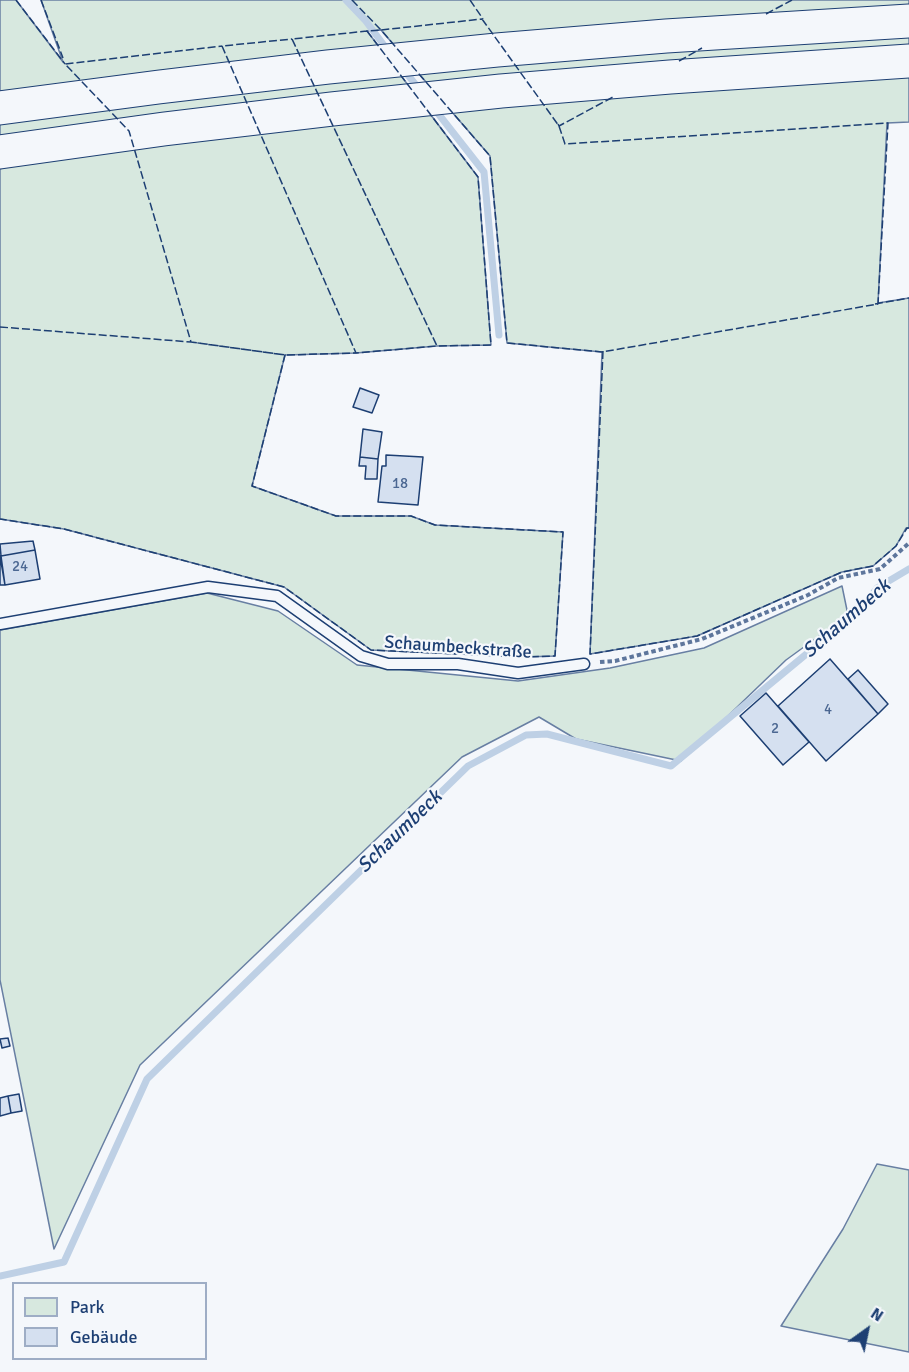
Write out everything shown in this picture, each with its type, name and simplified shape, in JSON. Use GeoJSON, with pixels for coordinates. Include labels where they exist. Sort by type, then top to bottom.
{"type":"FeatureCollection","features":[{"type":"Feature","properties":{"kind":"highway"},"geometry":{"type":"LineString","coordinates":[[0,108],[328,67],[497,50],[666,36],[909,21]]}},
{"type":"Feature","properties":{"kind":"highway"},"geometry":{"type":"LineString","coordinates":[[0,152],[332,109],[501,91],[670,76],[909,61]]}},
{"type":"Feature","properties":{"kind":"lane","name":"Schaumbeckstraße"},"geometry":{"type":"LineString","coordinates":[[0,624],[208,587],[277,596],[361,656],[388,664],[458,664],[518,673],[584,664]]}},
{"type":"Feature","properties":{"kind":"path"},"geometry":{"type":"LineString","coordinates":[[584,664],[615,661],[702,639],[808,595],[838,578],[880,569],[909,543]]}},
{"type":"Feature","properties":{"kind":"green space"},"geometry":{"type":"Polygon","coordinates":[[[0,0],[16,0],[63,62],[41,0],[909,0],[909,122],[887,123],[878,303],[909,298],[909,528],[906,528],[896,546],[873,566],[842,572],[697,636],[590,654],[602,352],[507,343],[490,156],[381,30],[367,31],[478,177],[491,345],[285,355],[252,486],[336,516],[411,516],[435,525],[563,532],[555,656],[523,657],[371,650],[284,587],[64,529],[0,519],[0,0]]]}},
{"type":"Feature","properties":{"kind":"green space"},"geometry":{"type":"Polygon","coordinates":[[[842,586],[848,615],[786,660],[681,761],[576,739],[539,717],[462,757],[140,1065],[54,1249],[0,980],[0,630],[207,593],[278,611],[357,665],[518,681],[610,668],[704,648],[842,586]]]}},
{"type":"Feature","properties":{"kind":"green space"},"geometry":{"type":"Polygon","coordinates":[[[877,1164],[909,1170],[909,1352],[781,1326],[843,1229],[877,1164]]]}},
{"type":"Feature","properties":{"kind":"building"},"geometry":{"type":"Polygon","coordinates":[[[360,388],[379,395],[372,413],[353,407],[360,388]]]}},
{"type":"Feature","properties":{"kind":"building"},"geometry":{"type":"Polygon","coordinates":[[[363,429],[382,432],[378,459],[360,457],[363,429]]]}},
{"type":"Feature","properties":{"kind":"building"},"geometry":{"type":"Polygon","coordinates":[[[386,455],[423,457],[418,505],[378,502],[382,466],[386,466],[386,455]]]}},
{"type":"Feature","properties":{"kind":"building"},"geometry":{"type":"Polygon","coordinates":[[[360,457],[378,459],[377,479],[365,479],[366,466],[359,466],[360,457]]]}},
{"type":"Feature","properties":{"kind":"building"},"geometry":{"type":"Polygon","coordinates":[[[33,541],[35,550],[1,556],[0,544],[33,541]]]}},
{"type":"Feature","properties":{"kind":"building"},"geometry":{"type":"Polygon","coordinates":[[[35,550],[40,579],[5,585],[1,556],[35,550]]]}},
{"type":"Feature","properties":{"kind":"building"},"geometry":{"type":"Polygon","coordinates":[[[0,556],[5,585],[0,585],[0,556]]]}},
{"type":"Feature","properties":{"kind":"building"},"geometry":{"type":"Polygon","coordinates":[[[830,659],[878,714],[826,761],[778,706],[830,659]]]}},
{"type":"Feature","properties":{"kind":"building"},"geometry":{"type":"Polygon","coordinates":[[[858,670],[888,704],[878,714],[848,679],[858,670]]]}},
{"type":"Feature","properties":{"kind":"building"},"geometry":{"type":"Polygon","coordinates":[[[766,693],[809,742],[783,765],[740,716],[766,693]]]}},
{"type":"Feature","properties":{"kind":"building"},"geometry":{"type":"Polygon","coordinates":[[[8,1038],[10,1046],[2,1048],[0,1039],[8,1038]]]}},
{"type":"Feature","properties":{"kind":"building"},"geometry":{"type":"Polygon","coordinates":[[[19,1094],[22,1111],[11,1113],[8,1096],[19,1094]]]}},
{"type":"Feature","properties":{"kind":"building"},"geometry":{"type":"Polygon","coordinates":[[[8,1096],[11,1113],[0,1116],[0,1098],[8,1096]]]}},
{"type":"Feature","properties":{"kind":"waterway"},"geometry":{"type":"LineString","coordinates":[[346,0],[365,20],[389,52]]}},
{"type":"Feature","properties":{"kind":"waterway"},"geometry":{"type":"LineString","coordinates":[[404,70],[419,89]]}},
{"type":"Feature","properties":{"kind":"waterway"},"geometry":{"type":"LineString","coordinates":[[433,107],[484,172],[499,335]]}},
{"type":"Feature","properties":{"kind":"waterway","name":"Schaumbeck"},"geometry":{"type":"LineString","coordinates":[[0,1276],[64,1262],[147,1079],[468,766],[526,735],[547,734],[671,766],[862,608],[877,588],[909,569]]}},
{"type":"Feature","properties":{"kind":"fence"},"geometry":{"type":"LineString","coordinates":[[16,0],[65,64]]}},
{"type":"Feature","properties":{"kind":"fence"},"geometry":{"type":"LineString","coordinates":[[41,0],[63,58]]}},
{"type":"Feature","properties":{"kind":"fence"},"geometry":{"type":"LineString","coordinates":[[352,0],[381,30],[366,31]]}},
{"type":"Feature","properties":{"kind":"fence"},"geometry":{"type":"LineString","coordinates":[[470,0],[483,19]]}},
{"type":"Feature","properties":{"kind":"fence"},"geometry":{"type":"LineString","coordinates":[[766,14],[792,0]]}},
{"type":"Feature","properties":{"kind":"fence"},"geometry":{"type":"LineString","coordinates":[[482,19],[559,126],[565,144],[888,123],[878,304],[602,352],[507,343],[490,156],[381,30],[482,19]]}},
{"type":"Feature","properties":{"kind":"fence"},"geometry":{"type":"LineString","coordinates":[[367,31],[478,177],[491,345],[437,346],[292,39],[367,31]]}},
{"type":"Feature","properties":{"kind":"fence"},"geometry":{"type":"LineString","coordinates":[[292,39],[437,346],[356,353],[222,46],[292,39]]}},
{"type":"Feature","properties":{"kind":"fence"},"geometry":{"type":"LineString","coordinates":[[222,46],[356,353],[285,355],[191,342],[129,131],[65,64],[222,46]]}},
{"type":"Feature","properties":{"kind":"fence"},"geometry":{"type":"LineString","coordinates":[[679,61],[702,48]]}},
{"type":"Feature","properties":{"kind":"fence"},"geometry":{"type":"LineString","coordinates":[[558,124],[559,126],[613,97]]}},
{"type":"Feature","properties":{"kind":"fence"},"geometry":{"type":"LineString","coordinates":[[875,304],[909,298]]}},
{"type":"Feature","properties":{"kind":"fence"},"geometry":{"type":"LineString","coordinates":[[0,327],[191,342],[285,355],[252,486],[336,516],[411,516],[435,525],[563,532],[555,656],[523,657],[371,650],[284,587],[64,529],[0,519]]}},
{"type":"Feature","properties":{"kind":"fence"},"geometry":{"type":"LineString","coordinates":[[603,351],[590,654],[697,636],[842,572],[873,566],[896,546],[909,528]]}}]}
